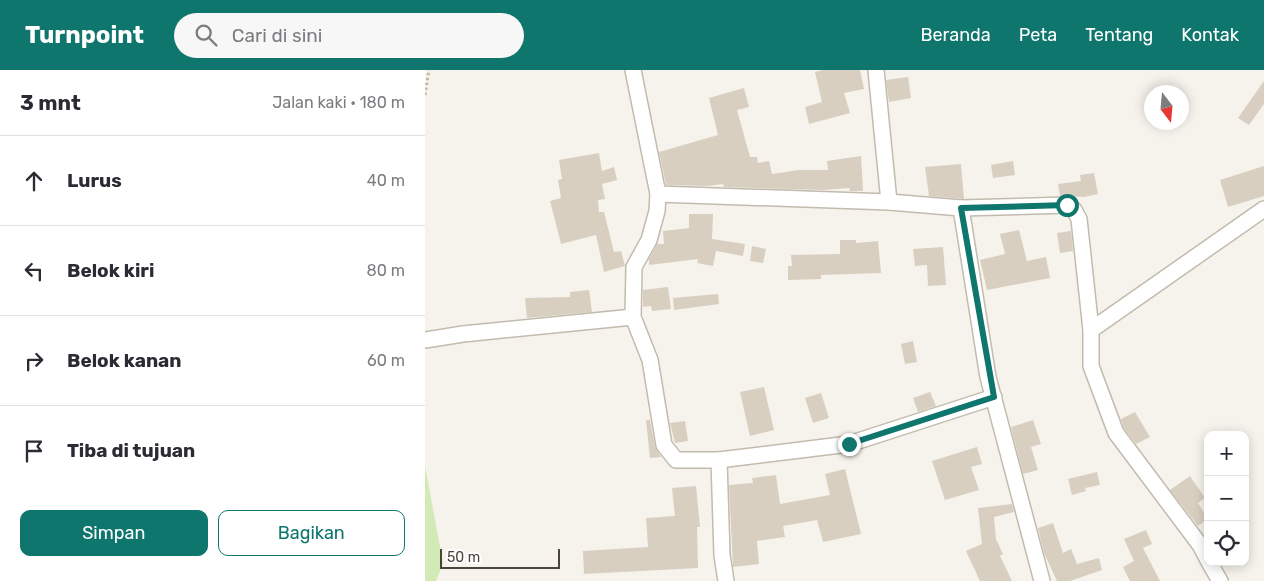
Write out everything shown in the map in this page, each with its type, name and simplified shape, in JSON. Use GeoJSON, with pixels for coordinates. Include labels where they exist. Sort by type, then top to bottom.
{"type":"FeatureCollection","features":[{"type":"Feature","properties":{"kind":"street"},"geometry":{"type":"LineString","coordinates":[[633,70],[658,194],[657,212],[649,240],[634,267],[633,317],[650,360],[664,445],[675,460],[719,460],[849,444],[994,397]]}},
{"type":"Feature","properties":{"kind":"street"},"geometry":{"type":"LineString","coordinates":[[876,70],[889,202]]}},
{"type":"Feature","properties":{"kind":"street"},"geometry":{"type":"LineString","coordinates":[[658,194],[889,202],[961,208],[1067,205],[1074,210],[1079,219],[1091,330],[1091,366],[1116,433],[1204,553]]}},
{"type":"Feature","properties":{"kind":"street"},"geometry":{"type":"LineString","coordinates":[[961,208],[994,397],[1042,581]]}},
{"type":"Feature","properties":{"kind":"street"},"geometry":{"type":"LineString","coordinates":[[1091,330],[1264,209]]}},
{"type":"Feature","properties":{"kind":"street"},"geometry":{"type":"LineString","coordinates":[[425,340],[463,334],[633,317]]}},
{"type":"Feature","properties":{"kind":"street"},"geometry":{"type":"LineString","coordinates":[[719,460],[722,555],[726,581]]}},
{"type":"Feature","properties":{"kind":"street"},"geometry":{"type":"LineString","coordinates":[[1212,566],[1220,581]]}},
{"type":"Feature","properties":{"kind":"path"},"geometry":{"type":"LineString","coordinates":[[425,95],[429,70]]}},
{"type":"Feature","properties":{"kind":"green space"},"geometry":{"type":"Polygon","coordinates":[[[425,466],[443,563],[436,581],[425,581],[425,466]]]}},
{"type":"Feature","properties":{"kind":"building"},"geometry":{"type":"Polygon","coordinates":[[[823,70],[860,70],[864,89],[844,93],[850,113],[809,124],[805,107],[822,102],[815,72],[823,70]]]}},
{"type":"Feature","properties":{"kind":"building"},"geometry":{"type":"Polygon","coordinates":[[[908,77],[911,98],[889,102],[886,80],[908,77]]]}},
{"type":"Feature","properties":{"kind":"building"},"geometry":{"type":"Polygon","coordinates":[[[1264,81],[1264,104],[1249,125],[1238,118],[1264,81]]]}},
{"type":"Feature","properties":{"kind":"building"},"geometry":{"type":"Polygon","coordinates":[[[744,88],[749,107],[737,110],[750,157],[757,157],[758,163],[769,161],[772,174],[799,170],[828,170],[827,161],[861,156],[863,191],[850,191],[849,188],[823,190],[724,187],[723,184],[708,186],[666,185],[659,152],[718,135],[709,98],[744,88]]]}},
{"type":"Feature","properties":{"kind":"building"},"geometry":{"type":"Polygon","coordinates":[[[599,153],[602,171],[614,167],[617,180],[602,184],[605,199],[598,200],[599,212],[604,212],[614,252],[621,251],[625,266],[604,272],[596,235],[561,244],[550,201],[561,198],[558,180],[562,179],[559,160],[599,153]]]}},
{"type":"Feature","properties":{"kind":"building"},"geometry":{"type":"Polygon","coordinates":[[[1013,161],[1015,175],[993,178],[991,165],[1013,161]]]}},
{"type":"Feature","properties":{"kind":"building"},"geometry":{"type":"Polygon","coordinates":[[[961,164],[964,199],[929,196],[925,167],[961,164]]]}},
{"type":"Feature","properties":{"kind":"building"},"geometry":{"type":"Polygon","coordinates":[[[1264,166],[1264,196],[1228,207],[1220,180],[1264,166]]]}},
{"type":"Feature","properties":{"kind":"building"},"geometry":{"type":"Polygon","coordinates":[[[1094,173],[1098,194],[1084,197],[1060,196],[1058,184],[1081,181],[1080,175],[1094,173]]]}},
{"type":"Feature","properties":{"kind":"building"},"geometry":{"type":"Polygon","coordinates":[[[689,214],[713,214],[712,239],[745,244],[743,256],[716,251],[713,266],[697,263],[698,259],[649,265],[649,259],[657,244],[664,244],[663,231],[689,228],[689,214]]]}},
{"type":"Feature","properties":{"kind":"building"},"geometry":{"type":"Polygon","coordinates":[[[1019,230],[1027,261],[1046,257],[1050,278],[987,290],[980,260],[1005,254],[1000,234],[1019,230]]]}},
{"type":"Feature","properties":{"kind":"building"},"geometry":{"type":"Polygon","coordinates":[[[1071,231],[1073,251],[1060,253],[1057,233],[1071,231]]]}},
{"type":"Feature","properties":{"kind":"building"},"geometry":{"type":"Polygon","coordinates":[[[840,240],[856,240],[856,243],[878,241],[881,273],[821,275],[821,279],[788,280],[788,266],[792,266],[791,255],[840,254],[840,240]]]}},
{"type":"Feature","properties":{"kind":"building"},"geometry":{"type":"Polygon","coordinates":[[[752,246],[766,249],[763,263],[750,261],[752,246]]]}},
{"type":"Feature","properties":{"kind":"building"},"geometry":{"type":"Polygon","coordinates":[[[943,247],[946,285],[928,286],[927,265],[915,266],[913,249],[943,247]]]}},
{"type":"Feature","properties":{"kind":"building"},"geometry":{"type":"Polygon","coordinates":[[[668,287],[671,309],[652,311],[651,306],[643,307],[643,290],[668,287]]]}},
{"type":"Feature","properties":{"kind":"building"},"geometry":{"type":"Polygon","coordinates":[[[589,290],[592,312],[527,318],[525,298],[570,297],[570,292],[589,290]]]}},
{"type":"Feature","properties":{"kind":"building"},"geometry":{"type":"Polygon","coordinates":[[[718,294],[719,304],[674,310],[673,298],[718,294]]]}},
{"type":"Feature","properties":{"kind":"building"},"geometry":{"type":"Polygon","coordinates":[[[913,341],[917,362],[905,364],[901,344],[913,341]]]}},
{"type":"Feature","properties":{"kind":"building"},"geometry":{"type":"Polygon","coordinates":[[[764,387],[774,430],[750,436],[740,392],[764,387]]]}},
{"type":"Feature","properties":{"kind":"building"},"geometry":{"type":"Polygon","coordinates":[[[930,392],[936,406],[918,412],[913,398],[930,392]]]}},
{"type":"Feature","properties":{"kind":"building"},"geometry":{"type":"Polygon","coordinates":[[[821,393],[829,418],[813,423],[805,398],[821,393]]]}},
{"type":"Feature","properties":{"kind":"building"},"geometry":{"type":"Polygon","coordinates":[[[1135,412],[1150,437],[1136,444],[1124,428],[1121,419],[1135,412]]]}},
{"type":"Feature","properties":{"kind":"building"},"geometry":{"type":"Polygon","coordinates":[[[646,420],[650,420],[655,447],[661,457],[650,458],[646,420]]]}},
{"type":"Feature","properties":{"kind":"building"},"geometry":{"type":"Polygon","coordinates":[[[1033,420],[1041,444],[1031,447],[1038,470],[1023,474],[1011,427],[1033,420]]]}},
{"type":"Feature","properties":{"kind":"building"},"geometry":{"type":"Polygon","coordinates":[[[685,421],[688,441],[675,443],[670,423],[685,421]]]}},
{"type":"Feature","properties":{"kind":"building"},"geometry":{"type":"Polygon","coordinates":[[[977,447],[982,464],[971,467],[979,490],[945,500],[932,461],[977,447]]]}},
{"type":"Feature","properties":{"kind":"building"},"geometry":{"type":"Polygon","coordinates":[[[845,469],[861,534],[823,542],[817,520],[783,526],[785,537],[757,541],[759,564],[733,567],[729,485],[753,483],[752,478],[776,475],[780,504],[830,495],[825,474],[845,469]]]}},
{"type":"Feature","properties":{"kind":"building"},"geometry":{"type":"Polygon","coordinates":[[[1097,472],[1100,485],[1085,488],[1086,491],[1072,495],[1068,479],[1097,472]]]}},
{"type":"Feature","properties":{"kind":"building"},"geometry":{"type":"Polygon","coordinates":[[[1190,476],[1204,497],[1198,503],[1204,513],[1204,522],[1198,526],[1170,490],[1190,476]]]}},
{"type":"Feature","properties":{"kind":"building"},"geometry":{"type":"Polygon","coordinates":[[[696,486],[700,527],[697,527],[698,568],[584,574],[583,551],[648,547],[646,518],[675,516],[672,488],[696,486]]]}},
{"type":"Feature","properties":{"kind":"building"},"geometry":{"type":"Polygon","coordinates":[[[1012,504],[1014,512],[994,517],[996,539],[1003,554],[1000,556],[1012,581],[980,581],[966,551],[982,544],[978,508],[1012,504]]]}},
{"type":"Feature","properties":{"kind":"building"},"geometry":{"type":"Polygon","coordinates":[[[1053,523],[1063,553],[1071,549],[1077,564],[1099,558],[1102,570],[1070,581],[1057,581],[1044,553],[1038,528],[1053,523]]]}},
{"type":"Feature","properties":{"kind":"building"},"geometry":{"type":"Polygon","coordinates":[[[1146,530],[1152,544],[1143,548],[1160,581],[1130,581],[1123,567],[1134,561],[1124,539],[1146,530]]]}},
{"type":"Feature","properties":{"kind":"route"},"geometry":{"type":"LineString","coordinates":[[849,444],[994,397],[961,208],[1067,205]]}}]}
